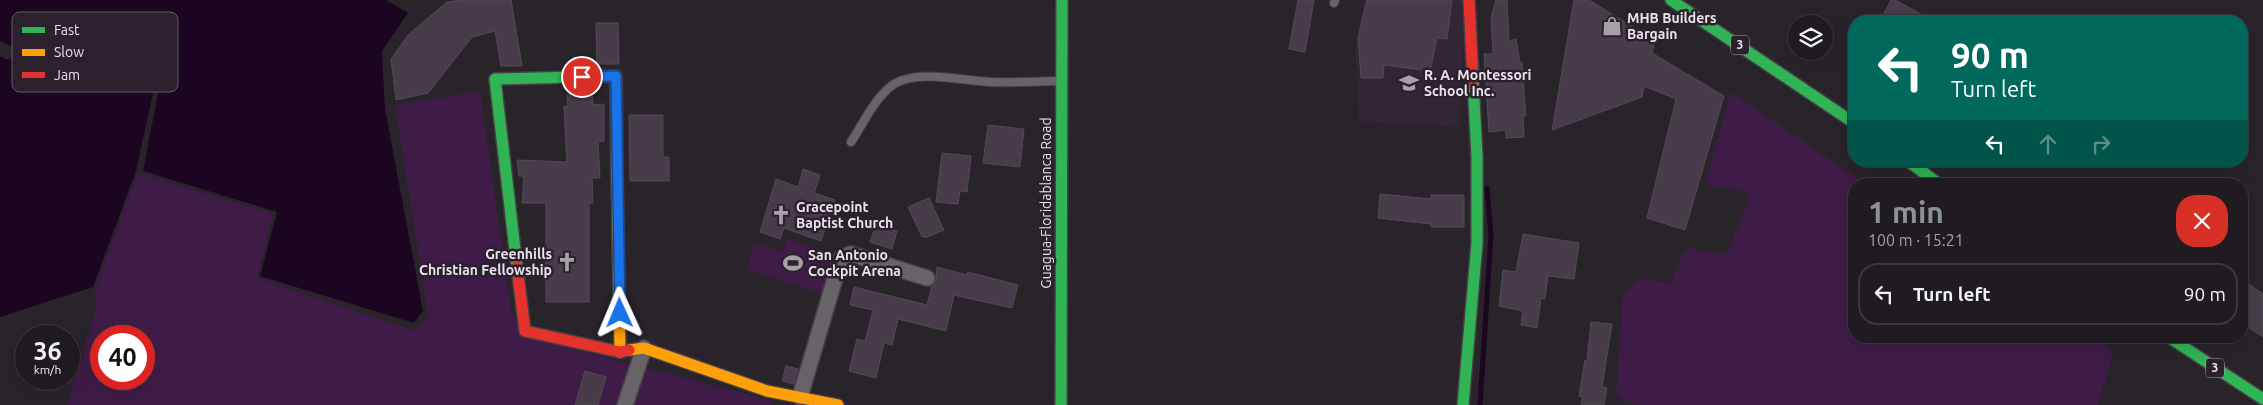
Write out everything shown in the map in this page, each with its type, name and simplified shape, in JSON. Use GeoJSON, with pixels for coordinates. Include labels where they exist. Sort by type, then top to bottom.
{"type":"FeatureCollection","features":[{"type":"Feature","properties":{"kind":"main road","name":"Guagua-Floridablanca Road"},"geometry":{"type":"LineString","coordinates":[[1061,405],[1060,81],[1062,0]]}},
{"type":"Feature","properties":{"kind":"main road"},"geometry":{"type":"LineString","coordinates":[[1463,405],[1477,243],[1477,157],[1469,0]]}},
{"type":"Feature","properties":{"kind":"main road","name":"3"},"geometry":{"type":"LineString","coordinates":[[1671,0],[1848,119]]}},
{"type":"Feature","properties":{"kind":"main road"},"geometry":{"type":"LineString","coordinates":[[620,352],[616,76],[495,79],[524,332],[620,352],[644,348],[766,398],[800,397],[838,405]]}},
{"type":"Feature","properties":{"kind":"main road"},"geometry":{"type":"LineString","coordinates":[[1916,167],[1931,178]]}},
{"type":"Feature","properties":{"kind":"main road","name":"3"},"geometry":{"type":"LineString","coordinates":[[2178,343],[2263,399]]}},
{"type":"Feature","properties":{"kind":"street"},"geometry":{"type":"LineString","coordinates":[[800,397],[841,258],[851,254],[927,278]]}},
{"type":"Feature","properties":{"kind":"street"},"geometry":{"type":"LineString","coordinates":[[625,405],[644,348]]}},
{"type":"Feature","properties":{"kind":"lane"},"geometry":{"type":"LineString","coordinates":[[851,142],[880,99],[893,85],[908,77],[950,78],[991,82],[1060,81]]}},
{"type":"Feature","properties":{"kind":"shaded area"},"geometry":{"type":"Polygon","coordinates":[[[0,0],[386,0],[408,13],[382,51],[385,109],[423,311],[414,323],[260,276],[277,212],[143,171],[158,92],[178,92],[178,12],[12,12],[12,45],[0,41],[0,0]]]}},
{"type":"Feature","properties":{"kind":"shaded area","name":"R. A. Montessori School Inc."},"geometry":{"type":"Polygon","coordinates":[[[1364,0],[1466,0],[1459,127],[1359,121],[1355,46],[1364,0]]]}},
{"type":"Feature","properties":{"kind":"shaded area"},"geometry":{"type":"Polygon","coordinates":[[[0,56],[12,60],[12,92],[153,92],[136,171],[93,287],[0,317],[0,56]]]}},
{"type":"Feature","properties":{"kind":"shaded area"},"geometry":{"type":"Polygon","coordinates":[[[480,91],[511,309],[520,332],[534,339],[773,401],[772,405],[67,405],[71,390],[80,390],[80,362],[90,328],[90,390],[155,390],[155,325],[91,325],[96,308],[95,289],[138,173],[273,214],[257,278],[415,331],[428,315],[395,105],[480,91]]]}},
{"type":"Feature","properties":{"kind":"shaded area"},"geometry":{"type":"Polygon","coordinates":[[[1731,92],[1856,178],[1848,178],[1848,343],[2103,343],[2109,348],[2112,357],[2098,405],[1643,405],[1628,402],[1621,398],[1616,392],[1623,295],[1639,279],[1671,283],[1684,252],[1689,248],[1723,255],[1727,253],[1750,197],[1746,192],[1710,185],[1706,180],[1731,92]]]}},
{"type":"Feature","properties":{"kind":"shaded area","name":"San Antonio Cockpit Arena"},"geometry":{"type":"Polygon","coordinates":[[[788,239],[840,256],[828,295],[746,269],[755,243],[783,252],[788,239]]]}},
{"type":"Feature","properties":{"kind":"building"},"geometry":{"type":"Polygon","coordinates":[[[511,0],[522,66],[501,66],[495,31],[472,37],[428,93],[396,100],[391,59],[409,34],[447,2],[511,0]]]}},
{"type":"Feature","properties":{"kind":"building"},"geometry":{"type":"Polygon","coordinates":[[[1298,0],[1314,0],[1305,52],[1289,49],[1298,0]]]}},
{"type":"Feature","properties":{"kind":"building"},"geometry":{"type":"Polygon","coordinates":[[[1367,0],[1452,0],[1447,39],[1437,38],[1430,71],[1384,65],[1383,78],[1361,78],[1358,38],[1367,0]]]}},
{"type":"Feature","properties":{"kind":"building"},"geometry":{"type":"Polygon","coordinates":[[[1496,0],[1507,0],[1509,41],[1516,39],[1520,63],[1522,62],[1526,116],[1523,116],[1524,137],[1506,138],[1506,130],[1489,132],[1484,54],[1493,54],[1491,18],[1496,0]]]}},
{"type":"Feature","properties":{"kind":"building"},"geometry":{"type":"Polygon","coordinates":[[[1574,0],[1589,0],[1655,41],[1652,53],[1724,96],[1685,230],[1647,218],[1676,99],[1644,86],[1642,97],[1552,130],[1574,0]]]}},
{"type":"Feature","properties":{"kind":"building"},"geometry":{"type":"Polygon","coordinates":[[[1891,0],[1895,0],[1923,15],[1883,15],[1891,0]]]}},
{"type":"Feature","properties":{"kind":"building"},"geometry":{"type":"Polygon","coordinates":[[[596,23],[618,23],[619,64],[597,64],[596,23]]]}},
{"type":"Feature","properties":{"kind":"building"},"geometry":{"type":"Polygon","coordinates":[[[592,93],[593,105],[604,104],[604,141],[598,142],[600,178],[592,178],[593,203],[589,203],[589,302],[546,302],[546,203],[522,203],[524,176],[519,176],[517,160],[567,162],[564,107],[568,106],[567,94],[592,93]]]}},
{"type":"Feature","properties":{"kind":"building"},"geometry":{"type":"Polygon","coordinates":[[[629,115],[663,115],[663,157],[669,157],[669,181],[630,181],[629,115]]]}},
{"type":"Feature","properties":{"kind":"building"},"geometry":{"type":"Polygon","coordinates":[[[988,125],[1024,129],[1020,167],[983,163],[988,125]]]}},
{"type":"Feature","properties":{"kind":"building"},"geometry":{"type":"Polygon","coordinates":[[[942,153],[971,156],[967,192],[960,191],[958,204],[936,202],[942,153]]]}},
{"type":"Feature","properties":{"kind":"building"},"geometry":{"type":"Polygon","coordinates":[[[803,169],[820,175],[814,193],[835,200],[821,241],[784,228],[780,239],[760,232],[776,179],[798,187],[803,169]]]}},
{"type":"Feature","properties":{"kind":"building"},"geometry":{"type":"Polygon","coordinates":[[[1380,194],[1431,199],[1431,195],[1464,195],[1464,227],[1431,227],[1431,224],[1378,218],[1380,194]]]}},
{"type":"Feature","properties":{"kind":"building"},"geometry":{"type":"Polygon","coordinates":[[[929,198],[944,230],[927,237],[922,237],[908,207],[929,198]]]}},
{"type":"Feature","properties":{"kind":"building"},"geometry":{"type":"Polygon","coordinates":[[[876,224],[897,231],[892,249],[870,242],[876,224]]]}},
{"type":"Feature","properties":{"kind":"building"},"geometry":{"type":"Polygon","coordinates":[[[1523,234],[1579,243],[1574,279],[1548,276],[1545,299],[1541,298],[1537,328],[1521,325],[1523,311],[1499,306],[1503,270],[1516,272],[1523,234]]]}},
{"type":"Feature","properties":{"kind":"building"},"geometry":{"type":"Polygon","coordinates":[[[937,267],[967,275],[968,272],[1018,285],[1012,308],[954,295],[946,331],[898,319],[892,345],[884,343],[876,378],[849,371],[857,339],[865,341],[873,310],[850,305],[854,287],[927,305],[932,286],[936,280],[937,267]]]}},
{"type":"Feature","properties":{"kind":"building"},"geometry":{"type":"Polygon","coordinates":[[[2248,284],[2263,294],[2263,337],[2248,327],[2248,284]]]}},
{"type":"Feature","properties":{"kind":"building"},"geometry":{"type":"Polygon","coordinates":[[[1591,322],[1612,324],[1602,387],[1607,388],[1604,405],[1581,405],[1583,397],[1579,396],[1585,360],[1587,361],[1591,322]]]}},
{"type":"Feature","properties":{"kind":"building"},"geometry":{"type":"Polygon","coordinates":[[[786,366],[798,369],[794,384],[782,381],[786,366]]]}},
{"type":"Feature","properties":{"kind":"building"},"geometry":{"type":"Polygon","coordinates":[[[585,371],[606,377],[598,405],[575,405],[585,371]]]}},
{"type":"Feature","properties":{"kind":"waterway"},"geometry":{"type":"LineString","coordinates":[[1480,405],[1491,235],[1487,188]]}},
{"type":"Feature","properties":{"kind":"traffic: fast"},"geometry":{"type":"LineString","coordinates":[[1061,405],[1062,0]]}},
{"type":"Feature","properties":{"kind":"traffic: fast"},"geometry":{"type":"LineString","coordinates":[[1671,0],[1848,119]]}},
{"type":"Feature","properties":{"kind":"traffic: fast"},"geometry":{"type":"LineString","coordinates":[[517,267],[495,79],[616,76],[617,171]]}},
{"type":"Feature","properties":{"kind":"traffic: fast"},"geometry":{"type":"LineString","coordinates":[[1463,405],[1477,243],[1477,157],[1473,81]]}},
{"type":"Feature","properties":{"kind":"traffic: fast"},"geometry":{"type":"LineString","coordinates":[[1916,167],[1931,178]]}},
{"type":"Feature","properties":{"kind":"traffic: fast"},"geometry":{"type":"LineString","coordinates":[[2178,343],[2263,399]]}},
{"type":"Feature","properties":{"kind":"traffic: slow"},"geometry":{"type":"LineString","coordinates":[[617,171],[620,352]]}},
{"type":"Feature","properties":{"kind":"traffic: slow"},"geometry":{"type":"LineString","coordinates":[[629,350],[644,348],[767,391],[838,405]]}},
{"type":"Feature","properties":{"kind":"traffic: jam"},"geometry":{"type":"LineString","coordinates":[[1469,0],[1473,81]]}},
{"type":"Feature","properties":{"kind":"traffic: jam"},"geometry":{"type":"LineString","coordinates":[[517,267],[525,331],[620,352],[629,350]]}},
{"type":"Feature","properties":{"kind":"place","name":"MHB Builders Bargain"},"geometry":{"type":"Point","coordinates":[1612,26]}},
{"type":"Feature","properties":{"kind":"place","name":"R. A. Montessori School Inc."},"geometry":{"type":"Point","coordinates":[1409,83]}},
{"type":"Feature","properties":{"kind":"place","name":"Gracepoint Baptist Church"},"geometry":{"type":"Point","coordinates":[781,215]}},
{"type":"Feature","properties":{"kind":"place","name":"Greenhills Christian Fellowship"},"geometry":{"type":"Point","coordinates":[567,262]}},
{"type":"Feature","properties":{"kind":"place","name":"San Antonio Cockpit Arena"},"geometry":{"type":"Point","coordinates":[793,263]}},
{"type":"Feature","properties":{"kind":"route"},"geometry":{"type":"LineString","coordinates":[[582,77],[616,76],[620,313]]}}]}
